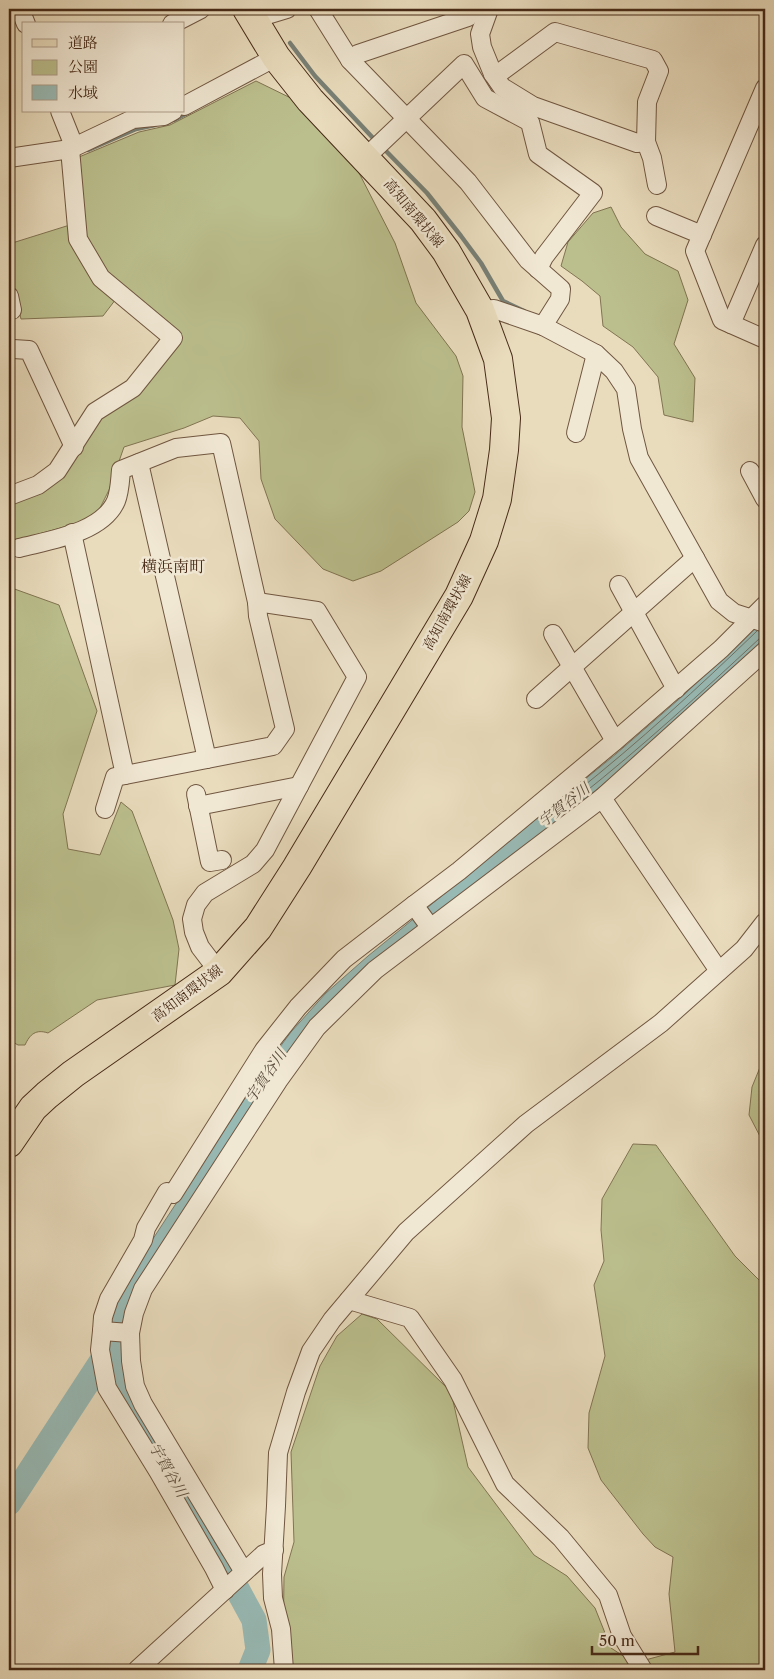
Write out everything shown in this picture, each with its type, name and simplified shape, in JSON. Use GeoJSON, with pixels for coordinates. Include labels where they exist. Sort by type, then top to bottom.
{"type":"FeatureCollection","features":[{"type":"Feature","properties":{"kind":"main road","name":"高知南環状線"},"geometry":{"type":"LineString","coordinates":[[9,1143],[33,1108],[47,1094],[219,972],[258,928],[297,867],[459,596],[484,541],[497,499],[504,450],[506,418],[498,359],[480,310],[446,250],[423,220],[310,100],[276,57],[250,14]]}},
{"type":"Feature","properties":{"kind":"street"},"geometry":{"type":"LineString","coordinates":[[20,9],[25,22]]}},
{"type":"Feature","properties":{"kind":"street"},"geometry":{"type":"LineString","coordinates":[[176,22],[201,9]]}},
{"type":"Feature","properties":{"kind":"street"},"geometry":{"type":"LineString","coordinates":[[250,14],[287,9]]}},
{"type":"Feature","properties":{"kind":"street"},"geometry":{"type":"LineString","coordinates":[[318,9],[350,60],[468,182],[528,260],[561,289],[560,299],[543,326]]}},
{"type":"Feature","properties":{"kind":"street"},"geometry":{"type":"LineString","coordinates":[[350,60],[358,54],[468,17],[472,9]]}},
{"type":"Feature","properties":{"kind":"street"},"geometry":{"type":"LineString","coordinates":[[489,9],[480,34],[482,47],[493,74],[502,87],[533,106],[637,144],[646,142]]}},
{"type":"Feature","properties":{"kind":"street"},"geometry":{"type":"LineString","coordinates":[[493,74],[502,71],[555,32],[653,60],[659,71],[647,102],[646,142],[652,158],[657,185]]}},
{"type":"Feature","properties":{"kind":"street"},"geometry":{"type":"LineString","coordinates":[[185,105],[276,57]]}},
{"type":"Feature","properties":{"kind":"street"},"geometry":{"type":"LineString","coordinates":[[365,158],[464,64],[485,98],[530,122],[538,154],[593,193],[544,257],[538,268]]}},
{"type":"Feature","properties":{"kind":"street"},"geometry":{"type":"LineString","coordinates":[[765,88],[695,252],[722,320],[765,338]]}},
{"type":"Feature","properties":{"kind":"street"},"geometry":{"type":"LineString","coordinates":[[9,496],[38,485],[57,471],[95,412],[134,388],[173,338],[101,278],[78,239],[72,148],[60,112]]}},
{"type":"Feature","properties":{"kind":"street"},"geometry":{"type":"LineString","coordinates":[[9,158],[72,148],[133,119],[164,116],[172,112]]}},
{"type":"Feature","properties":{"kind":"street"},"geometry":{"type":"LineString","coordinates":[[656,216],[702,235]]}},
{"type":"Feature","properties":{"kind":"street"},"geometry":{"type":"LineString","coordinates":[[731,324],[765,245]]}},
{"type":"Feature","properties":{"kind":"street"},"geometry":{"type":"LineString","coordinates":[[480,310],[494,309],[543,326],[596,354],[614,371],[626,389],[632,429],[639,458],[719,601],[734,613],[760,617]]}},
{"type":"Feature","properties":{"kind":"street"},"geometry":{"type":"LineString","coordinates":[[10,345],[29,350],[74,447]]}},
{"type":"Feature","properties":{"kind":"street"},"geometry":{"type":"LineString","coordinates":[[576,433],[596,354]]}},
{"type":"Feature","properties":{"kind":"street"},"geometry":{"type":"LineString","coordinates":[[19,548],[72,534],[94,525],[110,511],[117,500],[121,470],[176,448],[221,443],[257,602],[258,616],[285,729],[273,746],[115,777],[105,809]]}},
{"type":"Feature","properties":{"kind":"street"},"geometry":{"type":"LineString","coordinates":[[139,463],[207,759]]}},
{"type":"Feature","properties":{"kind":"street"},"geometry":{"type":"LineString","coordinates":[[750,471],[765,500]]}},
{"type":"Feature","properties":{"kind":"street"},"geometry":{"type":"LineString","coordinates":[[72,534],[126,775]]}},
{"type":"Feature","properties":{"kind":"street"},"geometry":{"type":"LineString","coordinates":[[536,699],[696,558]]}},
{"type":"Feature","properties":{"kind":"street"},"geometry":{"type":"LineString","coordinates":[[619,585],[676,689]]}},
{"type":"Feature","properties":{"kind":"street"},"geometry":{"type":"LineString","coordinates":[[219,972],[200,947],[194,932],[192,919],[196,905],[205,893],[254,864],[265,850],[357,677],[317,611],[257,602]]}},
{"type":"Feature","properties":{"kind":"street"},"geometry":{"type":"LineString","coordinates":[[235,1581],[214,1568],[163,1479],[107,1388],[100,1350],[104,1331],[103,1317],[109,1299],[144,1240],[146,1228],[168,1192],[173,1194],[264,1050],[298,1007],[344,959],[415,907],[459,871],[615,742],[760,617]]}},
{"type":"Feature","properties":{"kind":"street"},"geometry":{"type":"LineString","coordinates":[[553,634],[615,742]]}},
{"type":"Feature","properties":{"kind":"street"},"geometry":{"type":"LineString","coordinates":[[235,1581],[135,1386],[128,1332],[143,1290],[278,1081],[317,1027],[375,970],[429,925],[602,798],[765,651]]}},
{"type":"Feature","properties":{"kind":"street"},"geometry":{"type":"LineString","coordinates":[[222,860],[210,862],[197,800],[299,786]]}},
{"type":"Feature","properties":{"kind":"street"},"geometry":{"type":"LineString","coordinates":[[602,798],[719,971]]}},
{"type":"Feature","properties":{"kind":"street"},"geometry":{"type":"LineString","coordinates":[[415,907],[429,925]]}},
{"type":"Feature","properties":{"kind":"street"},"geometry":{"type":"LineString","coordinates":[[284,1670],[281,1629],[274,1598],[272,1574],[278,1453],[290,1410],[312,1351],[332,1320],[406,1232],[526,1124],[661,1023],[744,949],[765,922]]}},
{"type":"Feature","properties":{"kind":"street"},"geometry":{"type":"LineString","coordinates":[[349,1300],[410,1318],[452,1380],[505,1484],[561,1538],[608,1595],[622,1636],[643,1670]]}},
{"type":"Feature","properties":{"kind":"street"},"geometry":{"type":"LineString","coordinates":[[104,1331],[128,1332]]}},
{"type":"Feature","properties":{"kind":"street"},"geometry":{"type":"LineString","coordinates":[[137,1670],[264,1554],[274,1550]]}},
{"type":"Feature","properties":{"kind":"green space"},"geometry":{"type":"Polygon","coordinates":[[[256,81],[301,103],[357,169],[395,243],[416,303],[456,356],[463,376],[462,427],[475,492],[469,511],[458,522],[381,571],[353,581],[323,569],[275,519],[261,479],[259,441],[240,418],[213,416],[184,428],[124,447],[109,490],[98,512],[78,523],[21,539],[9,547],[9,501],[40,489],[98,414],[178,336],[103,276],[81,239],[79,157],[139,132],[170,125],[256,81]]]}},
{"type":"Feature","properties":{"kind":"green space"},"geometry":{"type":"Polygon","coordinates":[[[611,207],[621,227],[645,254],[678,271],[688,300],[674,344],[695,378],[693,422],[664,415],[658,377],[633,347],[603,326],[600,296],[561,266],[568,242],[593,213],[611,207]]]}},
{"type":"Feature","properties":{"kind":"green space"},"geometry":{"type":"Polygon","coordinates":[[[73,224],[119,295],[103,316],[21,319],[9,271],[9,244],[73,224]]]}},
{"type":"Feature","properties":{"kind":"green space"},"geometry":{"type":"Polygon","coordinates":[[[9,587],[59,605],[97,711],[63,814],[68,849],[100,855],[121,802],[132,811],[173,920],[179,949],[175,985],[97,1000],[48,1033],[34,1033],[25,1045],[18,1045],[9,1040],[9,587]]]}},
{"type":"Feature","properties":{"kind":"green space"},"geometry":{"type":"Polygon","coordinates":[[[765,1055],[765,1146],[749,1115],[752,1087],[765,1055]]]}},
{"type":"Feature","properties":{"kind":"green space"},"geometry":{"type":"Polygon","coordinates":[[[633,1144],[656,1145],[735,1256],[760,1281],[765,1279],[765,1670],[285,1670],[283,1652],[284,1577],[294,1542],[291,1452],[320,1366],[337,1336],[362,1314],[377,1319],[451,1392],[468,1467],[534,1555],[567,1576],[595,1608],[611,1648],[634,1663],[675,1652],[669,1594],[673,1557],[655,1547],[643,1534],[601,1480],[588,1448],[589,1413],[605,1356],[594,1285],[604,1261],[601,1230],[602,1199],[633,1144]]]}},
{"type":"Feature","properties":{"kind":"water"},"geometry":{"type":"Polygon","coordinates":[[[765,616],[765,640],[696,705],[628,765],[371,966],[143,1274],[133,1291],[126,1313],[122,1336],[124,1371],[129,1394],[223,1556],[230,1561],[229,1565],[258,1617],[249,1618],[123,1404],[113,1381],[112,1362],[105,1364],[109,1321],[118,1297],[145,1251],[266,1066],[291,1032],[326,993],[368,956],[616,754],[685,694],[765,616]]]}},
{"type":"Feature","properties":{"kind":"waterway"},"geometry":{"type":"LineString","coordinates":[[290,43],[315,76],[373,138]]}},
{"type":"Feature","properties":{"kind":"waterway"},"geometry":{"type":"LineString","coordinates":[[174,120],[189,112]]}},
{"type":"Feature","properties":{"kind":"waterway"},"geometry":{"type":"LineString","coordinates":[[88,150],[136,129],[155,125]]}},
{"type":"Feature","properties":{"kind":"waterway"},"geometry":{"type":"LineString","coordinates":[[386,151],[427,193],[461,236],[481,263],[503,301],[524,311]]}},
{"type":"Feature","properties":{"kind":"waterway"},"geometry":{"type":"LineString","coordinates":[[9,1503],[114,1342]]}},
{"type":"Feature","properties":{"kind":"waterway","name":"宇賀谷川"},"geometry":{"type":"LineString","coordinates":[[236,1587],[254,1620],[258,1650],[250,1670]]}},
{"type":"Feature","properties":{"kind":"district","name":"横浜南町"},"geometry":{"type":"Point","coordinates":[173,566]}}]}
